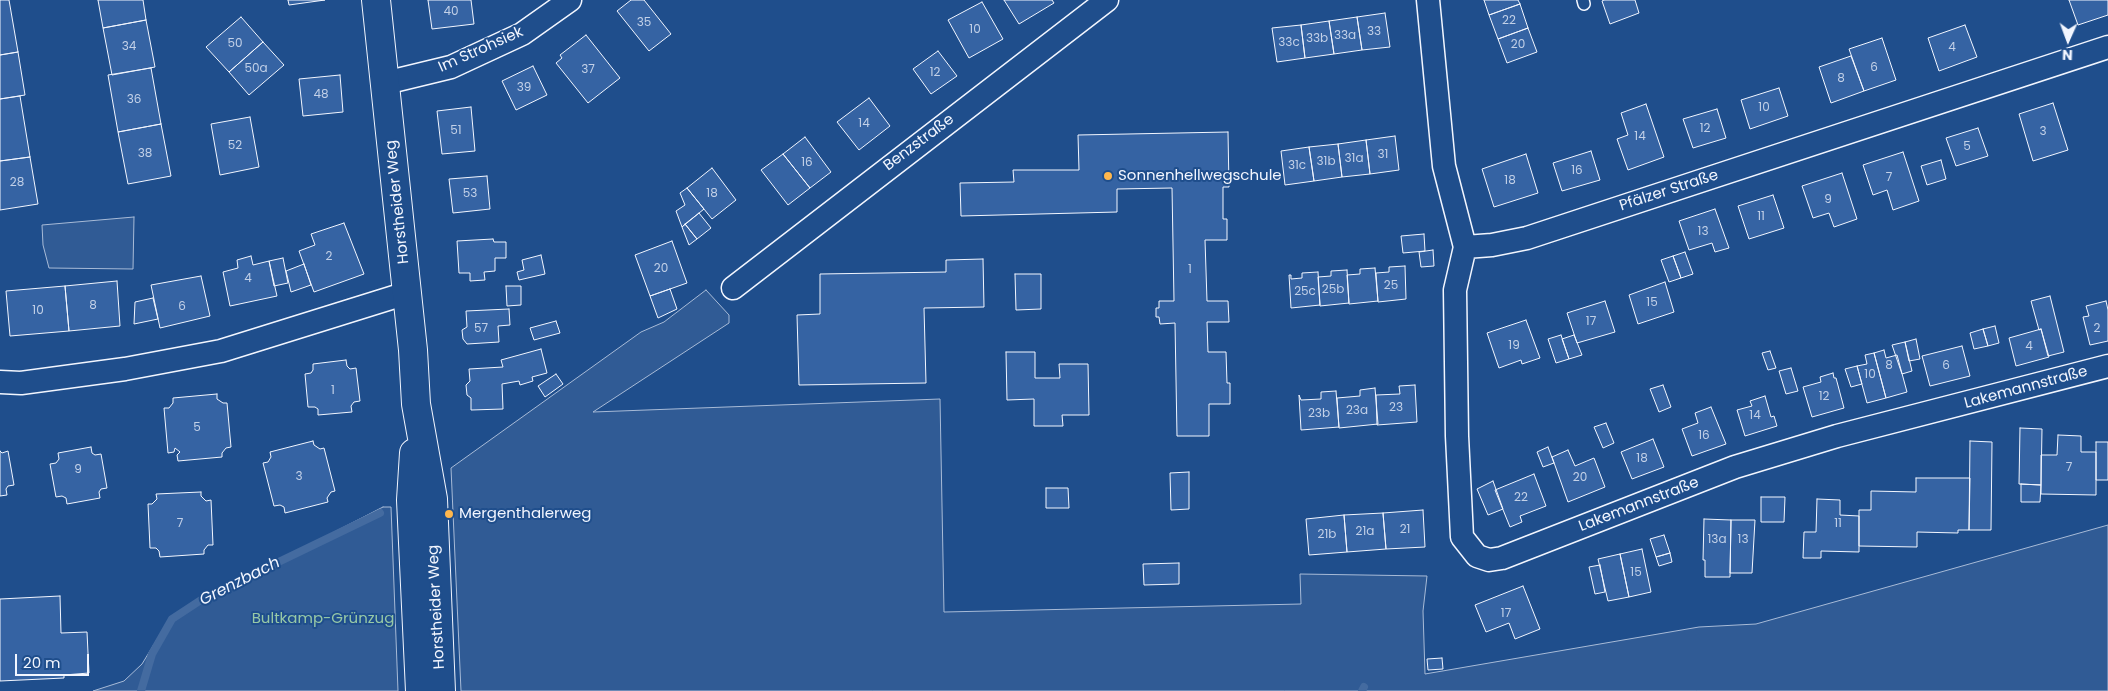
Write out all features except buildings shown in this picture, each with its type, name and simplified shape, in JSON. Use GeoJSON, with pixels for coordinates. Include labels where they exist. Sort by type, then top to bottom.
{"type":"FeatureCollection","features":[{"type":"Feature","properties":{"kind":"street","name":"Horstheider Weg"},"geometry":{"type":"LineString","coordinates":[[376,0],[413,350],[416,404],[411,500],[420,691]]}},
{"type":"Feature","properties":{"kind":"street","name":"Im Strohsiek"},"geometry":{"type":"LineString","coordinates":[[385,83],[451,67],[522,34],[570,0]]}},
{"type":"Feature","properties":{"kind":"street","name":"Benzstraße"},"geometry":{"type":"LineString","coordinates":[[733,288],[846,199],[1107,0]]}},
{"type":"Feature","properties":{"kind":"street"},"geometry":{"type":"LineString","coordinates":[[1428,0],[1444,166],[1465,247]]}},
{"type":"Feature","properties":{"kind":"street","name":"Pfälzer Straße"},"geometry":{"type":"LineString","coordinates":[[1465,247],[1492,245],[1527,238],[2108,47]]}},
{"type":"Feature","properties":{"kind":"street","name":"Lakemannstraße"},"geometry":{"type":"LineString","coordinates":[[1465,247],[1455,290],[1454,313],[1462,537],[1477,556],[1488,560],[1512,554],[1735,467],[1837,436],[2108,366]]}},
{"type":"Feature","properties":{"kind":"street"},"geometry":{"type":"LineString","coordinates":[[0,382],[21,383],[125,369],[221,351],[407,293]]}},
{"type":"Feature","properties":{"kind":"street","name":"Horstheider Weg"},"geometry":{"type":"LineString","coordinates":[[416,404],[433,499],[441,691]]}},
{"type":"Feature","properties":{"kind":"shaded area"},"geometry":{"type":"Polygon","coordinates":[[[134,217],[133,269],[49,268],[43,245],[42,225],[134,217]]]}},
{"type":"Feature","properties":{"kind":"shaded area"},"geometry":{"type":"Polygon","coordinates":[[[706,290],[729,315],[729,323],[593,412],[940,399],[944,612],[1301,604],[1300,574],[1427,576],[1423,611],[1425,674],[1699,627],[1756,624],[2108,525],[2108,691],[461,691],[451,468],[641,332],[664,322],[706,290]]]}},
{"type":"Feature","properties":{"kind":"shaded area","name":"Bultkamp-Grünzug"},"geometry":{"type":"Polygon","coordinates":[[[383,507],[391,507],[398,691],[93,691],[124,681],[142,664],[170,618],[203,595],[274,563],[383,507]]]}},
{"type":"Feature","properties":{"kind":"waterway","name":"Grenzbach"},"geometry":{"type":"LineString","coordinates":[[141,691],[152,654],[172,619],[204,598],[380,513]]}},
{"type":"Feature","properties":{"kind":"waterway"},"geometry":{"type":"LineString","coordinates":[[1362,691],[1364,687]]}},
{"type":"Feature","properties":{"kind":"place","name":"Sonnenhellwegschule"},"geometry":{"type":"Point","coordinates":[1108,176]}},
{"type":"Feature","properties":{"kind":"place","name":"Mergenthalerweg"},"geometry":{"type":"Point","coordinates":[449,514]}}]}
